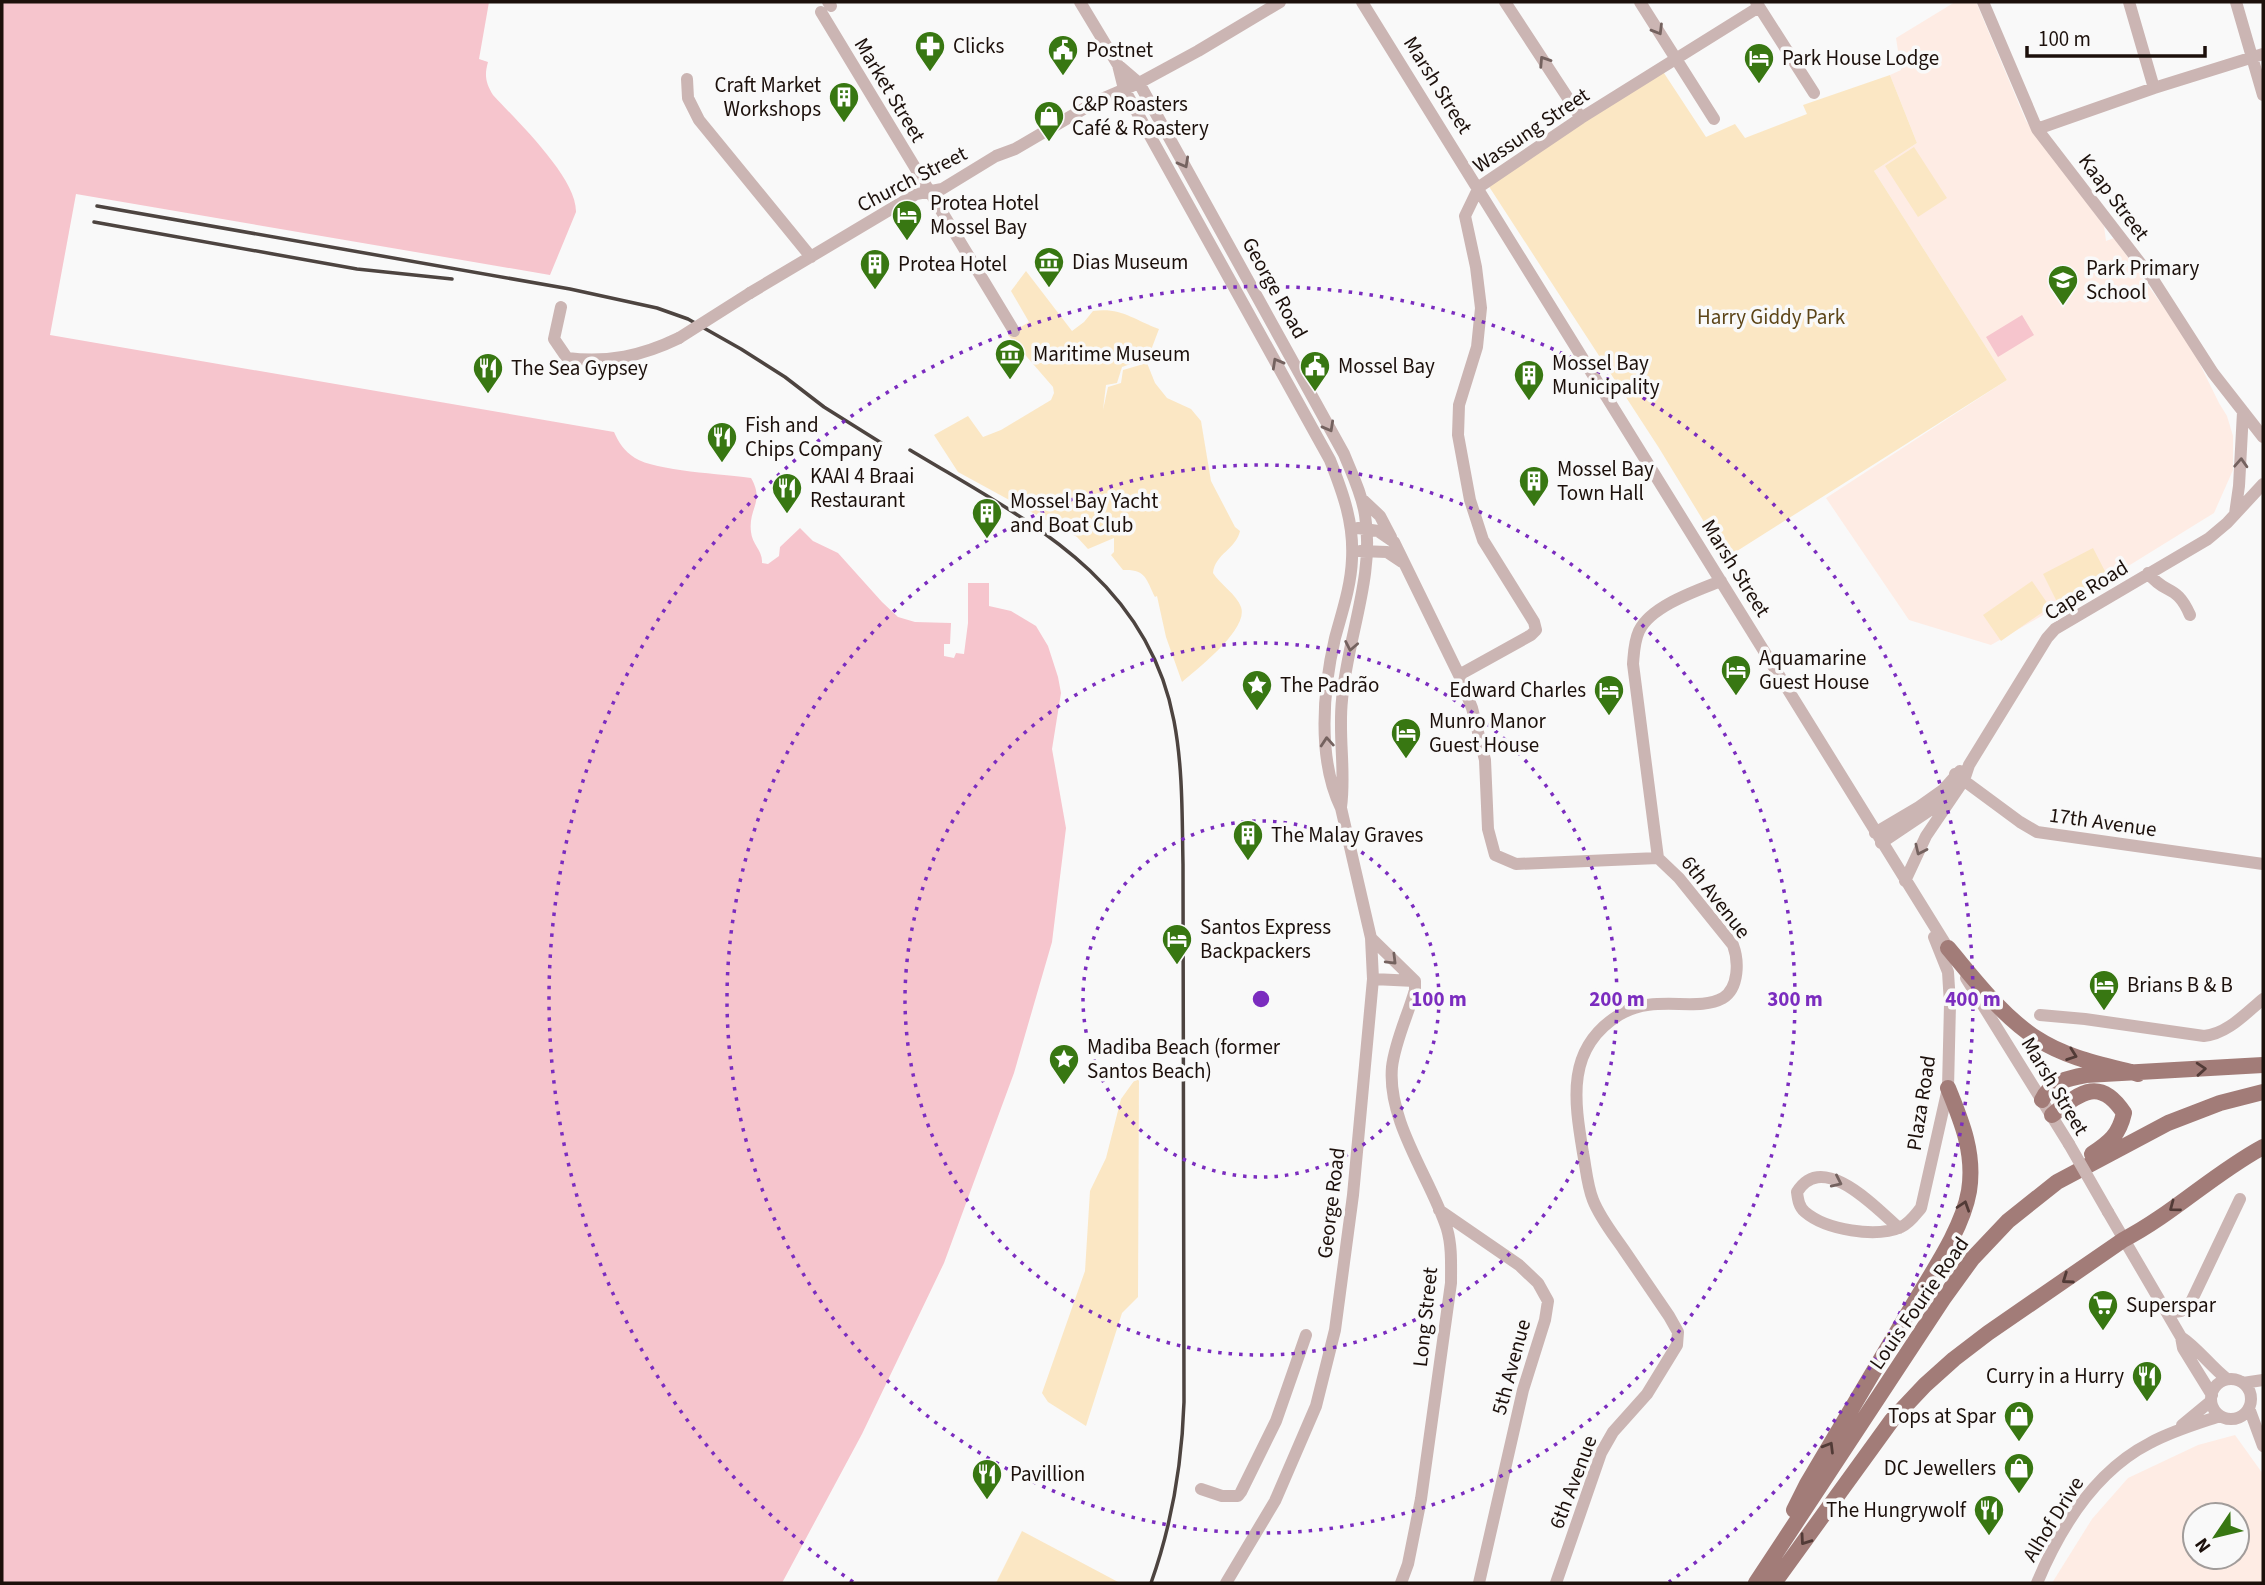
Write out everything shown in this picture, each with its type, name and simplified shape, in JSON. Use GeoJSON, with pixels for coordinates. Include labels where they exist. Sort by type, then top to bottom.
{"type":"FeatureCollection","features":[{"type":"Feature","properties":{"kind":"main road"},"geometry":{"type":"LineString","coordinates":[[1948,948],[2010,1018],[2037,1039],[2077,1058],[2138,1073]]}},
{"type":"Feature","properties":{"kind":"main road"},"geometry":{"type":"LineString","coordinates":[[2042,1100],[2053,1085],[2066,1078],[2263,1065]]}},
{"type":"Feature","properties":{"kind":"main road"},"geometry":{"type":"LineString","coordinates":[[1765,1580],[1807,1484],[1936,1265],[1965,1208],[1970,1175],[1969,1152],[1964,1127],[1948,1088]]}},
{"type":"Feature","properties":{"kind":"main road"},"geometry":{"type":"LineString","coordinates":[[2052,1115],[2078,1096],[2094,1091],[2115,1098],[2124,1112],[2120,1129],[2108,1142],[2057,1182]]}},
{"type":"Feature","properties":{"kind":"main road","name":"Louis Fourie Road"},"geometry":{"type":"LineString","coordinates":[[1765,1580],[1943,1299],[1972,1259],[2008,1221],[2057,1182],[2168,1122],[2220,1103],[2263,1092]]}},
{"type":"Feature","properties":{"kind":"main road"},"geometry":{"type":"LineString","coordinates":[[1765,1580],[1892,1420],[1954,1359],[2123,1240],[2143,1230],[2222,1171],[2263,1147]]}},
{"type":"Feature","properties":{"kind":"street"},"geometry":{"type":"LineString","coordinates":[[1080,2],[1118,65],[1139,83]]}},
{"type":"Feature","properties":{"kind":"street","name":"Church Street"},"geometry":{"type":"LineString","coordinates":[[561,307],[554,339],[568,358],[623,358],[658,348],[679,338],[916,194],[942,189],[1097,101],[1139,83],[1237,29],[1280,2]]}},
{"type":"Feature","properties":{"kind":"street","name":"Marsh Street"},"geometry":{"type":"LineString","coordinates":[[1362,2],[2052,1115],[2181,1337],[2183,1348],[2211,1398]]}},
{"type":"Feature","properties":{"kind":"street"},"geometry":{"type":"LineString","coordinates":[[1505,2],[1581,118]]}},
{"type":"Feature","properties":{"kind":"street"},"geometry":{"type":"LineString","coordinates":[[1640,2],[1714,119]]}},
{"type":"Feature","properties":{"kind":"street","name":"Kaap Street"},"geometry":{"type":"LineString","coordinates":[[1983,2],[2037,129],[2154,281],[2213,373],[2263,437]]}},
{"type":"Feature","properties":{"kind":"street"},"geometry":{"type":"LineString","coordinates":[[2129,2],[2154,88]]}},
{"type":"Feature","properties":{"kind":"street"},"geometry":{"type":"LineString","coordinates":[[2236,2],[2258,56],[2263,96]]}},
{"type":"Feature","properties":{"kind":"street"},"geometry":{"type":"LineString","coordinates":[[1758,4],[1814,93]]}},
{"type":"Feature","properties":{"kind":"street","name":"Wassung Street"},"geometry":{"type":"LineString","coordinates":[[1459,675],[1536,630],[1534,622],[1493,559],[1475,520],[1458,435],[1459,405],[1480,330],[1480,288],[1465,216],[1479,187],[1758,4]]}},
{"type":"Feature","properties":{"kind":"street","name":"Market Street"},"geometry":{"type":"LineString","coordinates":[[827,6],[929,192],[1014,331]]}},
{"type":"Feature","properties":{"kind":"street"},"geometry":{"type":"LineString","coordinates":[[2037,129],[2154,88],[2258,56]]}},
{"type":"Feature","properties":{"kind":"street","name":"George Road"},"geometry":{"type":"LineString","coordinates":[[1118,65],[1124,89],[1330,460],[1345,497],[1351,527],[1350,582],[1335,641],[1325,699],[1330,775],[1341,808],[1371,938],[1373,979],[1353,1195],[1335,1330],[1311,1418],[1275,1501],[1226,1583]]}},
{"type":"Feature","properties":{"kind":"street"},"geometry":{"type":"LineString","coordinates":[[687,79],[688,98],[699,120],[811,257]]}},
{"type":"Feature","properties":{"kind":"street","name":"George Road"},"geometry":{"type":"LineString","coordinates":[[1139,83],[1343,454],[1362,499],[1367,551],[1364,584],[1342,699],[1341,808]]}},
{"type":"Feature","properties":{"kind":"street"},"geometry":{"type":"LineString","coordinates":[[2235,515],[2243,412]]}},
{"type":"Feature","properties":{"kind":"street","name":"Cape Road"},"geometry":{"type":"LineString","coordinates":[[1905,881],[1926,836],[1960,777],[2055,629],[2208,539],[2235,515],[2263,484]]}},
{"type":"Feature","properties":{"kind":"street"},"geometry":{"type":"LineString","coordinates":[[1362,499],[1380,516],[1394,542],[1459,675],[1472,708],[1485,760],[1488,829],[1495,855],[1516,864],[1658,858]]}},
{"type":"Feature","properties":{"kind":"street"},"geometry":{"type":"LineString","coordinates":[[1351,527],[1378,531],[1394,542]]}},
{"type":"Feature","properties":{"kind":"street"},"geometry":{"type":"LineString","coordinates":[[1352,551],[1387,552],[1405,565]]}},
{"type":"Feature","properties":{"kind":"street"},"geometry":{"type":"LineString","coordinates":[[2148,573],[2158,585],[2181,596],[2190,615]]}},
{"type":"Feature","properties":{"kind":"street","name":"6th Avenue"},"geometry":{"type":"LineString","coordinates":[[1556,1583],[1601,1453],[1613,1432],[1647,1394],[1677,1345],[1678,1332],[1669,1315],[1605,1222],[1593,1199],[1575,1106],[1584,1051],[1603,1027],[1633,1007],[1714,1002],[1733,989],[1737,956],[1733,945],[1679,878],[1658,858],[1633,664],[1635,643],[1640,629],[1649,617],[1678,599],[1721,580]]}},
{"type":"Feature","properties":{"kind":"street","name":"Cape Road"},"geometry":{"type":"LineString","coordinates":[[1878,838],[1960,777]]}},
{"type":"Feature","properties":{"kind":"street","name":"17th Avenue"},"geometry":{"type":"LineString","coordinates":[[1960,777],[2020,822],[2038,832],[2263,864]]}},
{"type":"Feature","properties":{"kind":"street","name":"Cape Road"},"geometry":{"type":"LineString","coordinates":[[1878,838],[1911,825],[1952,795]]}},
{"type":"Feature","properties":{"kind":"street","name":"Plaza Road"},"geometry":{"type":"LineString","coordinates":[[1899,1228],[1914,1218],[1921,1208],[1948,1088],[1948,972],[1920,903]]}},
{"type":"Feature","properties":{"kind":"street"},"geometry":{"type":"LineString","coordinates":[[1371,938],[1415,981]]}},
{"type":"Feature","properties":{"kind":"street"},"geometry":{"type":"LineString","coordinates":[[1950,1003],[1966,978]]}},
{"type":"Feature","properties":{"kind":"street"},"geometry":{"type":"LineString","coordinates":[[1373,979],[1415,981]]}},
{"type":"Feature","properties":{"kind":"street","name":"Long Street"},"geometry":{"type":"LineString","coordinates":[[1401,1583],[1408,1564],[1421,1499],[1451,1283],[1447,1231],[1401,1122],[1393,1091],[1392,1067],[1415,990],[1415,981]]}},
{"type":"Feature","properties":{"kind":"street"},"geometry":{"type":"LineString","coordinates":[[2040,1014],[2204,1037],[2225,1031],[2263,999]]}},
{"type":"Feature","properties":{"kind":"street"},"geometry":{"type":"LineString","coordinates":[[1817,1176],[1830,1177],[1872,1203],[1899,1228],[1847,1231],[1804,1212],[1798,1203],[1797,1192],[1807,1181],[1817,1176]]}},
{"type":"Feature","properties":{"kind":"street"},"geometry":{"type":"LineString","coordinates":[[2166,1313],[2181,1311],[2191,1302],[2240,1199]]}},
{"type":"Feature","properties":{"kind":"street","name":"5th Avenue"},"geometry":{"type":"LineString","coordinates":[[1439,1210],[1519,1265],[1538,1283],[1548,1301],[1545,1320],[1523,1390],[1479,1583]]}},
{"type":"Feature","properties":{"kind":"street"},"geometry":{"type":"LineString","coordinates":[[1201,1489],[1228,1497],[1238,1496],[1241,1492],[1276,1421],[1306,1335]]}},
{"type":"Feature","properties":{"kind":"street","name":"Marsh Street"},"geometry":{"type":"LineString","coordinates":[[2181,1337],[2192,1344],[2212,1368],[2227,1379]]}},
{"type":"Feature","properties":{"kind":"street"},"geometry":{"type":"LineString","coordinates":[[2262,1443],[2241,1424],[2225,1418],[2211,1398],[2217,1385],[2227,1379],[2243,1383],[2263,1380]]}},
{"type":"Feature","properties":{"kind":"street"},"geometry":{"type":"LineString","coordinates":[[2243,1383],[2248,1387],[2250,1404],[2262,1443]]}},
{"type":"Feature","properties":{"kind":"street"},"geometry":{"type":"LineString","coordinates":[[2225,1418],[2242,1417],[2263,1390]]}},
{"type":"Feature","properties":{"kind":"street","name":"Alhof Drive"},"geometry":{"type":"LineString","coordinates":[[2174,1432],[2211,1398]]}},
{"type":"Feature","properties":{"kind":"street","name":"Alhof Drive"},"geometry":{"type":"LineString","coordinates":[[2038,1583],[2045,1564],[2088,1493],[2124,1459],[2174,1432],[2225,1418]]}},
{"type":"Feature","properties":{"kind":"shaded area"},"geometry":{"type":"Polygon","coordinates":[[[2,2],[489,2],[479,59],[488,62],[486,75],[489,87],[493,95],[544,150],[574,198],[576,212],[550,275],[76,194],[50,335],[614,432],[628,453],[645,462],[673,469],[751,478],[756,499],[751,532],[762,563],[768,564],[779,556],[780,547],[800,528],[813,541],[838,553],[898,617],[915,622],[951,623],[950,644],[944,644],[944,656],[954,658],[956,653],[964,654],[968,623],[968,583],[989,583],[989,606],[1011,611],[1036,626],[1048,646],[1061,693],[1052,749],[1066,828],[1052,942],[1014,1073],[944,1263],[862,1434],[782,1583],[2,1583],[2,2]]]}},
{"type":"Feature","properties":{"kind":"shaded area","name":"Park Primary School"},"geometry":{"type":"Polygon","coordinates":[[[1955,2],[1976,2],[2026,121],[2104,226],[2106,241],[2114,238],[2190,344],[2227,416],[2233,436],[2233,470],[2214,513],[1991,645],[1909,620],[1826,498],[2007,380],[1874,171],[1917,143],[1890,75],[1901,70],[1896,38],[1955,2]]]}},
{"type":"Feature","properties":{"kind":"shaded area"},"geometry":{"type":"Polygon","coordinates":[[[2022,315],[2034,335],[1998,357],[1986,337],[2022,315]]]}},
{"type":"Feature","properties":{"kind":"shaded area"},"geometry":{"type":"Polygon","coordinates":[[[2235,1435],[2263,1474],[2263,1583],[2052,1583],[2092,1519],[2128,1478],[2198,1445],[2235,1435]]]}},
{"type":"Feature","properties":{"kind":"green space","name":"Harry Giddy Park"},"geometry":{"type":"Polygon","coordinates":[[[1662,70],[1706,137],[1735,124],[1745,138],[1807,114],[1803,105],[1890,75],[1917,143],[1874,171],[2007,380],[1726,558],[1659,448],[1488,185],[1662,70]]]}},
{"type":"Feature","properties":{"kind":"green space"},"geometry":{"type":"Polygon","coordinates":[[[1914,147],[1947,198],[1918,217],[1885,166],[1914,147]]]}},
{"type":"Feature","properties":{"kind":"green space"},"geometry":{"type":"Polygon","coordinates":[[[1026,271],[1072,331],[1093,311],[1103,310],[1127,315],[1159,329],[1148,358],[1122,367],[1117,383],[1106,385],[1103,410],[1108,387],[1121,383],[1123,370],[1147,363],[1155,383],[1167,398],[1191,409],[1201,421],[1211,481],[1235,527],[1240,531],[1218,561],[1213,573],[1239,603],[1241,616],[1230,637],[1182,682],[1166,637],[1157,596],[1155,597],[1141,573],[1123,570],[1111,555],[1114,552],[1114,538],[1088,549],[1077,537],[958,472],[934,435],[968,416],[983,437],[1001,430],[1051,400],[1053,387],[1008,335],[1029,322],[1011,291],[1026,271]]]}},
{"type":"Feature","properties":{"kind":"green space"},"geometry":{"type":"Polygon","coordinates":[[[2093,548],[2108,577],[2057,602],[2043,574],[2093,548]]]}},
{"type":"Feature","properties":{"kind":"green space"},"geometry":{"type":"Polygon","coordinates":[[[2032,581],[2050,607],[2001,641],[1983,615],[2032,581]]]}},
{"type":"Feature","properties":{"kind":"green space"},"geometry":{"type":"Polygon","coordinates":[[[1139,1074],[1138,1297],[1122,1313],[1086,1426],[1048,1402],[1042,1393],[1085,1271],[1090,1191],[1106,1158],[1121,1099],[1139,1074]]]}},
{"type":"Feature","properties":{"kind":"green space"},"geometry":{"type":"Polygon","coordinates":[[[1022,1531],[1120,1583],[996,1583],[1022,1531]]]}},
{"type":"Feature","properties":{"kind":"railway"},"geometry":{"type":"LineString","coordinates":[[97,206],[570,289],[657,308],[688,319],[741,349],[883,444]]}},
{"type":"Feature","properties":{"kind":"railway"},"geometry":{"type":"LineString","coordinates":[[94,222],[357,269],[452,279]]}},
{"type":"Feature","properties":{"kind":"railway"},"geometry":{"type":"LineString","coordinates":[[910,450],[1037,528],[1075,557],[1109,590],[1137,627],[1160,671],[1174,721],[1181,775],[1183,864],[1184,1402],[1175,1494],[1151,1583]]}},
{"type":"Feature","properties":{"kind":"place","name":"Clicks"},"geometry":{"type":"Point","coordinates":[930,73]}},
{"type":"Feature","properties":{"kind":"place","name":"Postnet"},"geometry":{"type":"Point","coordinates":[1063,77]}},
{"type":"Feature","properties":{"kind":"place","name":"Park House Lodge"},"geometry":{"type":"Point","coordinates":[1759,85]}},
{"type":"Feature","properties":{"kind":"place","name":"Craft Market Workshops"},"geometry":{"type":"Point","coordinates":[844,124]}},
{"type":"Feature","properties":{"kind":"place","name":"C&P Roasters Café & Roastery"},"geometry":{"type":"Point","coordinates":[1049,143]}},
{"type":"Feature","properties":{"kind":"place","name":"Protea Hotel Mossel Bay"},"geometry":{"type":"Point","coordinates":[907,242]}},
{"type":"Feature","properties":{"kind":"place","name":"Dias Museum"},"geometry":{"type":"Point","coordinates":[1049,289]}},
{"type":"Feature","properties":{"kind":"place","name":"Protea Hotel"},"geometry":{"type":"Point","coordinates":[875,291]}},
{"type":"Feature","properties":{"kind":"place","name":"Park Primary School"},"geometry":{"type":"Point","coordinates":[2063,307]}},
{"type":"Feature","properties":{"kind":"place","name":"Maritime Museum"},"geometry":{"type":"Point","coordinates":[1010,381]}},
{"type":"Feature","properties":{"kind":"place","name":"Mossel Bay"},"geometry":{"type":"Point","coordinates":[1315,393]}},
{"type":"Feature","properties":{"kind":"place","name":"The Sea Gypsey"},"geometry":{"type":"Point","coordinates":[488,395]}},
{"type":"Feature","properties":{"kind":"place","name":"Mossel Bay Municipality"},"geometry":{"type":"Point","coordinates":[1529,402]}},
{"type":"Feature","properties":{"kind":"place","name":"Fish and Chips Company"},"geometry":{"type":"Point","coordinates":[722,464]}},
{"type":"Feature","properties":{"kind":"place","name":"Mossel Bay Town Hall"},"geometry":{"type":"Point","coordinates":[1534,508]}},
{"type":"Feature","properties":{"kind":"place","name":"KAAI 4 Braai Restaurant"},"geometry":{"type":"Point","coordinates":[787,515]}},
{"type":"Feature","properties":{"kind":"place","name":"Mossel Bay Yacht and Boat Club"},"geometry":{"type":"Point","coordinates":[987,540]}},
{"type":"Feature","properties":{"kind":"place","name":"Aquamarine Guest House"},"geometry":{"type":"Point","coordinates":[1736,697]}},
{"type":"Feature","properties":{"kind":"place","name":"The Padrão"},"geometry":{"type":"Point","coordinates":[1257,712]}},
{"type":"Feature","properties":{"kind":"place","name":"Edward Charles"},"geometry":{"type":"Point","coordinates":[1609,717]}},
{"type":"Feature","properties":{"kind":"place","name":"Munro Manor Guest House"},"geometry":{"type":"Point","coordinates":[1406,760]}},
{"type":"Feature","properties":{"kind":"place","name":"The Malay Graves"},"geometry":{"type":"Point","coordinates":[1248,862]}},
{"type":"Feature","properties":{"kind":"place","name":"Santos Express Backpackers"},"geometry":{"type":"Point","coordinates":[1177,966]}},
{"type":"Feature","properties":{"kind":"place","name":"Brians B & B"},"geometry":{"type":"Point","coordinates":[2104,1012]}},
{"type":"Feature","properties":{"kind":"place","name":"Madiba Beach (former Santos Beach)"},"geometry":{"type":"Point","coordinates":[1064,1086]}},
{"type":"Feature","properties":{"kind":"place","name":"Superspar"},"geometry":{"type":"Point","coordinates":[2103,1332]}},
{"type":"Feature","properties":{"kind":"place","name":"Curry in a Hurry"},"geometry":{"type":"Point","coordinates":[2147,1403]}},
{"type":"Feature","properties":{"kind":"place","name":"Tops at Spar"},"geometry":{"type":"Point","coordinates":[2019,1443]}},
{"type":"Feature","properties":{"kind":"place","name":"DC Jewellers"},"geometry":{"type":"Point","coordinates":[2019,1495]}},
{"type":"Feature","properties":{"kind":"place","name":"Pavillion"},"geometry":{"type":"Point","coordinates":[987,1501]}},
{"type":"Feature","properties":{"kind":"place","name":"The Hungrywolf"},"geometry":{"type":"Point","coordinates":[1989,1537]}}]}
